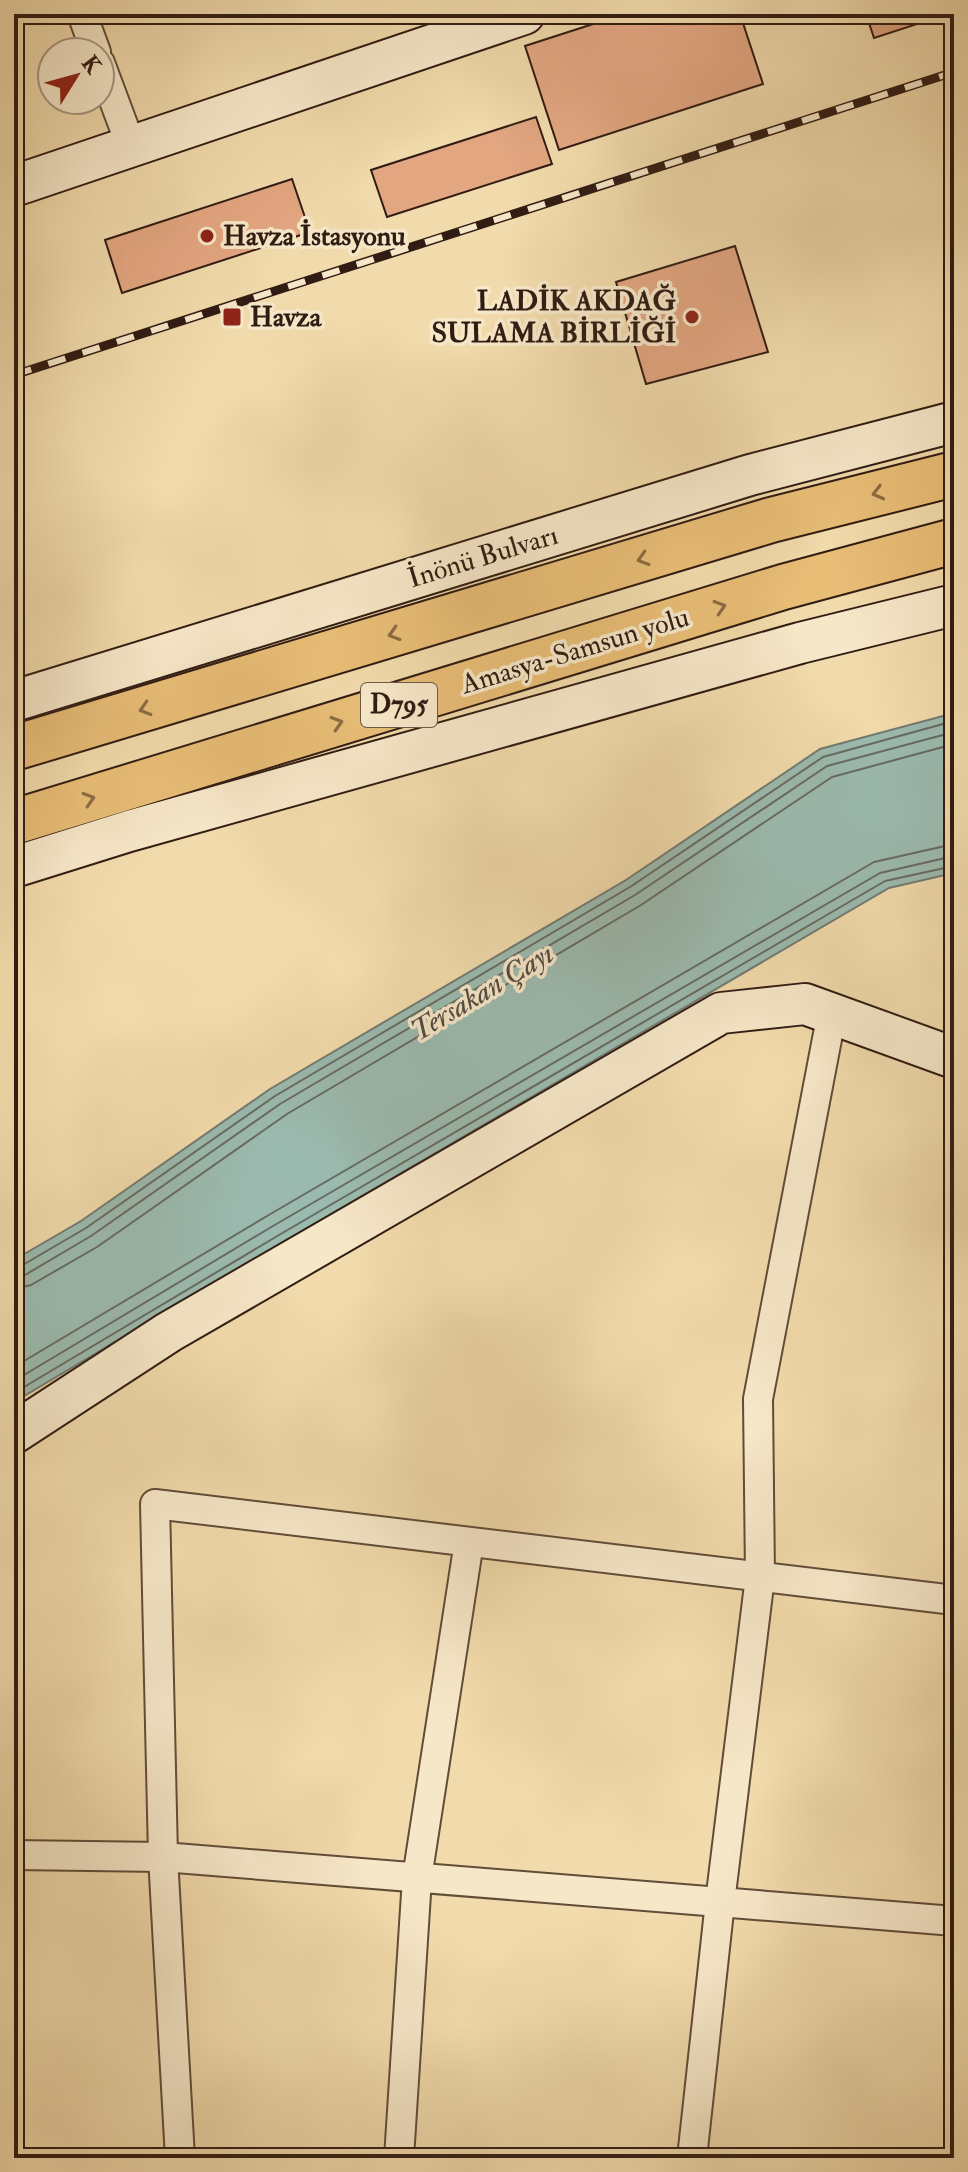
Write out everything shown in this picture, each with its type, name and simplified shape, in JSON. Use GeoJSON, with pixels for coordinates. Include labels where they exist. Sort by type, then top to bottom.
{"type":"FeatureCollection","features":[{"type":"Feature","properties":{"kind":"highway","name":"D795"},"geometry":{"type":"LineString","coordinates":[[14,748],[771,520],[954,474]]}},
{"type":"Feature","properties":{"kind":"highway","name":"Amasya-Samsun yolu"},"geometry":{"type":"LineString","coordinates":[[14,822],[783,587],[954,541]]}},
{"type":"Feature","properties":{"kind":"main road"},"geometry":{"type":"LineString","coordinates":[[14,186],[524,14]]}},
{"type":"Feature","properties":{"kind":"main road","name":"İnönü Bulvarı"},"geometry":{"type":"LineString","coordinates":[[14,701],[750,475],[954,422]]}},
{"type":"Feature","properties":{"kind":"main road"},"geometry":{"type":"LineString","coordinates":[[14,867],[129,831],[770,652],[954,605]]}},
{"type":"Feature","properties":{"kind":"main road"},"geometry":{"type":"LineString","coordinates":[[14,1433],[169,1332],[721,1013],[805,1004],[954,1058]]}},
{"type":"Feature","properties":{"kind":"street"},"geometry":{"type":"LineString","coordinates":[[82,14],[90,36]]}},
{"type":"Feature","properties":{"kind":"street"},"geometry":{"type":"LineString","coordinates":[[116,106],[131,146]]}},
{"type":"Feature","properties":{"kind":"street"},"geometry":{"type":"LineString","coordinates":[[692,2158],[760,1577],[758,1399],[832,1013]]}},
{"type":"Feature","properties":{"kind":"street"},"geometry":{"type":"LineString","coordinates":[[180,2158],[163,1857],[155,1504],[954,1600]]}},
{"type":"Feature","properties":{"kind":"street"},"geometry":{"type":"LineString","coordinates":[[399,2158],[417,1878],[469,1542]]}},
{"type":"Feature","properties":{"kind":"street"},"geometry":{"type":"LineString","coordinates":[[14,1855],[163,1857],[954,1921]]}},
{"type":"Feature","properties":{"kind":"water","name":"Tersakan Çayı"},"geometry":{"type":"Polygon","coordinates":[[[954,713],[954,873],[889,888],[14,1402],[14,1260],[81,1221],[270,1089],[626,880],[820,749],[954,713]]]}},
{"type":"Feature","properties":{"kind":"building"},"geometry":{"type":"Polygon","coordinates":[[[624,14],[740,14],[763,84],[559,150],[525,46],[624,14]]]}},
{"type":"Feature","properties":{"kind":"building"},"geometry":{"type":"Polygon","coordinates":[[[866,14],[941,14],[942,16],[874,38],[866,14]]]}},
{"type":"Feature","properties":{"kind":"building"},"geometry":{"type":"Polygon","coordinates":[[[536,117],[552,164],[387,217],[371,170],[536,117]]]}},
{"type":"Feature","properties":{"kind":"building","name":"Havza İstasyonu"},"geometry":{"type":"Polygon","coordinates":[[[292,179],[310,232],[122,293],[105,240],[292,179]]]}},
{"type":"Feature","properties":{"kind":"building","name":"LADİK AKDAĞ SULAMA BİRLİĞİ"},"geometry":{"type":"Polygon","coordinates":[[[735,246],[768,352],[646,384],[616,282],[735,246]]]}},
{"type":"Feature","properties":{"kind":"railway"},"geometry":{"type":"LineString","coordinates":[[14,375],[954,72]]}},
{"type":"Feature","properties":{"kind":"place","name":"Havza İstasyonu"},"geometry":{"type":"Point","coordinates":[207,236]}},
{"type":"Feature","properties":{"kind":"place","name":"Havza"},"geometry":{"type":"Point","coordinates":[232,317]}},
{"type":"Feature","properties":{"kind":"place","name":"LADİK AKDAĞ SULAMA BİRLİĞİ"},"geometry":{"type":"Point","coordinates":[692,317]}}]}
